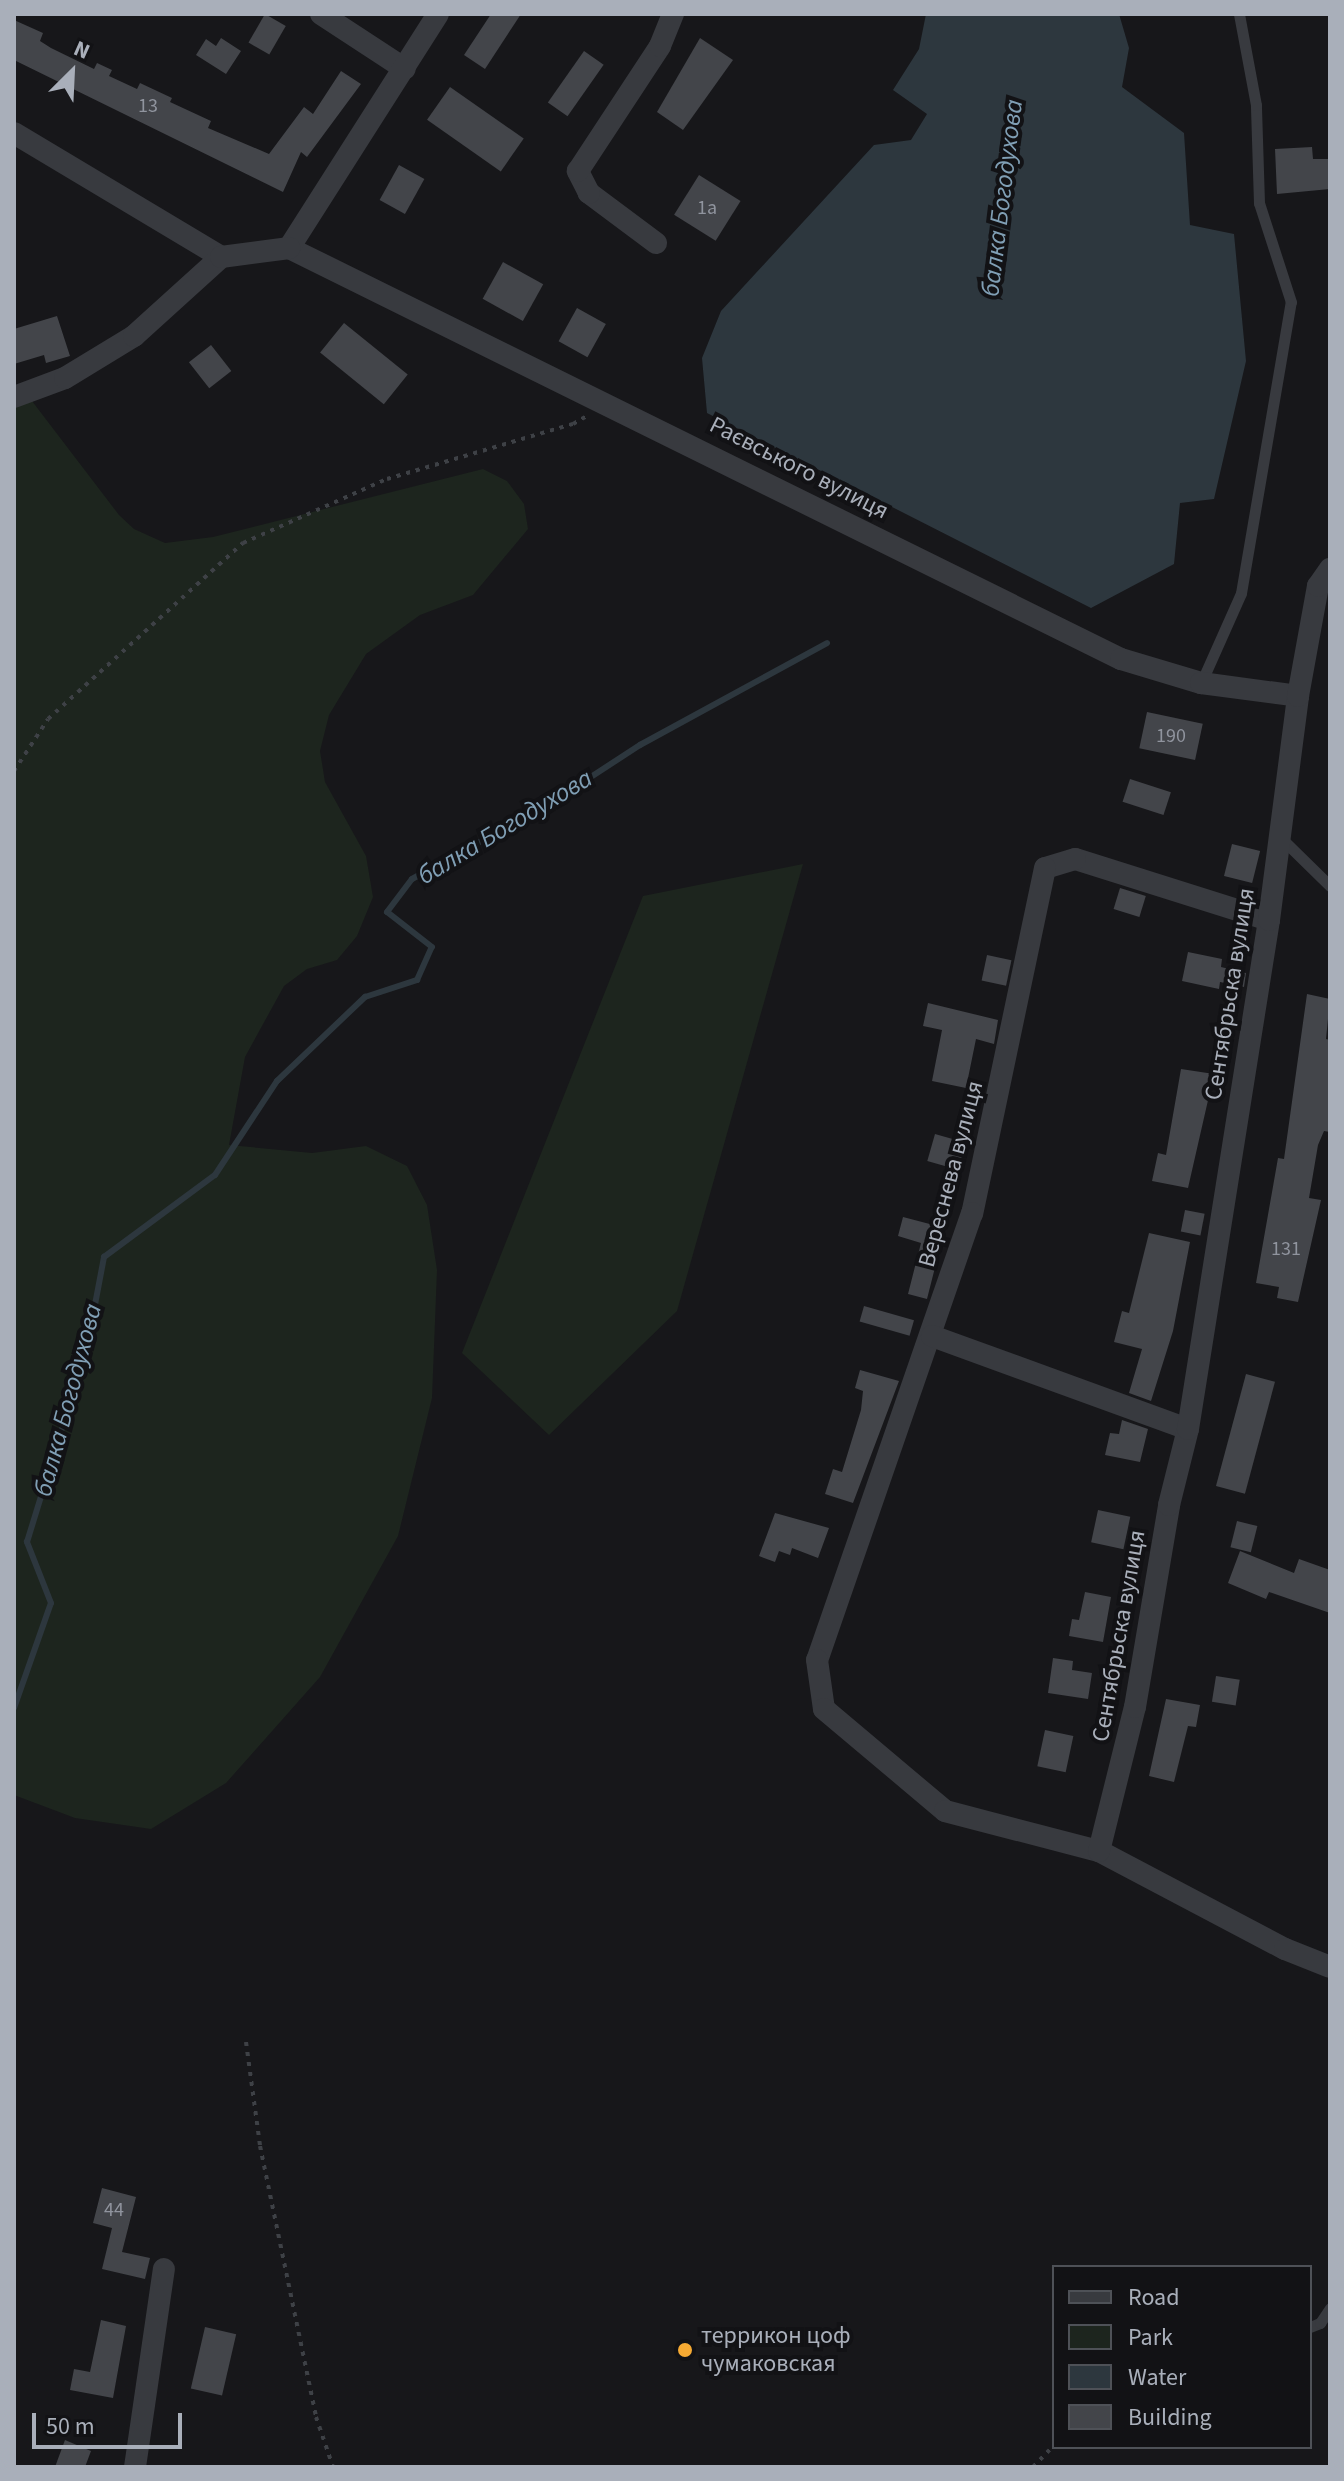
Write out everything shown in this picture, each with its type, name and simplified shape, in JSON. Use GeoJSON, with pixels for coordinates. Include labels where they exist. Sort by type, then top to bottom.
{"type":"FeatureCollection","features":[{"type":"Feature","properties":{"kind":"street"},"geometry":{"type":"LineString","coordinates":[[321,14],[405,69]]}},
{"type":"Feature","properties":{"kind":"street"},"geometry":{"type":"LineString","coordinates":[[14,397],[65,378],[134,336],[221,257],[289,248],[438,14]]}},
{"type":"Feature","properties":{"kind":"street"},"geometry":{"type":"LineString","coordinates":[[656,243],[589,193],[578,171],[660,46],[673,14]]}},
{"type":"Feature","properties":{"kind":"street"},"geometry":{"type":"LineString","coordinates":[[14,133],[221,257]]}},
{"type":"Feature","properties":{"kind":"street","name":"Раєвського вулиця"},"geometry":{"type":"LineString","coordinates":[[289,248],[470,340],[610,402],[1121,659],[1201,683],[1298,696]]}},
{"type":"Feature","properties":{"kind":"street","name":"Сентябрьска вулиця"},"geometry":{"type":"LineString","coordinates":[[1099,1851],[1135,1707],[1169,1505],[1188,1429],[1269,920],[1298,696],[1318,586],[1330,569]]}},
{"type":"Feature","properties":{"kind":"street","name":"Вереснева вулиця"},"geometry":{"type":"LineString","coordinates":[[1099,1851],[945,1811],[824,1709],[817,1660],[932,1336],[972,1213],[1045,868],[1075,859],[1269,920]]}},
{"type":"Feature","properties":{"kind":"street"},"geometry":{"type":"LineString","coordinates":[[932,1336],[1188,1429]]}},
{"type":"Feature","properties":{"kind":"street"},"geometry":{"type":"LineString","coordinates":[[1099,1851],[1285,1949],[1330,1967]]}},
{"type":"Feature","properties":{"kind":"street"},"geometry":{"type":"LineString","coordinates":[[135,2467],[164,2269]]}},
{"type":"Feature","properties":{"kind":"lane"},"geometry":{"type":"LineString","coordinates":[[1201,683],[1241,593],[1291,302],[1259,203],[1256,105],[1239,14]]}},
{"type":"Feature","properties":{"kind":"lane"},"geometry":{"type":"LineString","coordinates":[[1280,837],[1330,886]]}},
{"type":"Feature","properties":{"kind":"lane"},"geometry":{"type":"LineString","coordinates":[[1312,2325],[1330,2308]]}},
{"type":"Feature","properties":{"kind":"path"},"geometry":{"type":"LineString","coordinates":[[14,771],[48,719],[243,543],[387,479],[573,424],[610,402]]}},
{"type":"Feature","properties":{"kind":"path"},"geometry":{"type":"LineString","coordinates":[[246,2042],[260,2146],[316,2417],[333,2467]]}},
{"type":"Feature","properties":{"kind":"path"},"geometry":{"type":"LineString","coordinates":[[1033,2467],[1052,2447]]}},
{"type":"Feature","properties":{"kind":"green space"},"geometry":{"type":"Polygon","coordinates":[[[32,401],[119,515],[134,529],[165,543],[213,537],[483,469],[507,481],[524,504],[528,529],[473,595],[420,615],[366,654],[329,715],[320,751],[325,782],[366,856],[373,897],[357,936],[337,960],[307,969],[284,986],[245,1057],[229,1145],[312,1153],[366,1146],[407,1166],[427,1205],[437,1270],[432,1398],[398,1536],[320,1677],[226,1783],[151,1829],[75,1818],[14,1795],[14,407],[32,401]]]}},
{"type":"Feature","properties":{"kind":"green space"},"geometry":{"type":"Polygon","coordinates":[[[803,864],[677,1311],[549,1435],[462,1353],[643,896],[803,864]]]}},
{"type":"Feature","properties":{"kind":"water"},"geometry":{"type":"Polygon","coordinates":[[[926,14],[1119,14],[1129,48],[1122,87],[1184,133],[1190,225],[1234,234],[1246,361],[1214,499],[1180,503],[1174,564],[1091,608],[707,413],[702,358],[721,311],[874,145],[911,140],[927,114],[893,90],[919,49],[926,14]]]}},
{"type":"Feature","properties":{"kind":"building"},"geometry":{"type":"Polygon","coordinates":[[[265,14],[286,26],[269,55],[248,43],[265,14]]]}},
{"type":"Feature","properties":{"kind":"building"},"geometry":{"type":"Polygon","coordinates":[[[491,14],[521,14],[485,69],[464,55],[491,14]]]}},
{"type":"Feature","properties":{"kind":"building"},"geometry":{"type":"Polygon","coordinates":[[[14,20],[43,33],[40,41],[51,48],[94,69],[97,63],[112,70],[109,76],[137,89],[140,83],[172,98],[170,102],[211,121],[208,128],[269,154],[304,107],[313,114],[341,71],[361,84],[307,157],[301,152],[283,192],[14,60],[14,20]]]}},
{"type":"Feature","properties":{"kind":"building"},"geometry":{"type":"Polygon","coordinates":[[[221,38],[241,51],[226,74],[196,55],[206,39],[216,46],[221,38]]]}},
{"type":"Feature","properties":{"kind":"building"},"geometry":{"type":"Polygon","coordinates":[[[700,38],[733,60],[683,130],[657,112],[700,38]]]}},
{"type":"Feature","properties":{"kind":"building"},"geometry":{"type":"Polygon","coordinates":[[[584,51],[604,65],[568,116],[548,103],[584,51]]]}},
{"type":"Feature","properties":{"kind":"building"},"geometry":{"type":"Polygon","coordinates":[[[450,87],[524,139],[501,171],[427,120],[450,87]]]}},
{"type":"Feature","properties":{"kind":"building"},"geometry":{"type":"Polygon","coordinates":[[[1312,147],[1313,159],[1330,159],[1330,189],[1277,194],[1275,149],[1312,147]]]}},
{"type":"Feature","properties":{"kind":"building"},"geometry":{"type":"Polygon","coordinates":[[[399,165],[424,179],[405,214],[380,200],[399,165]]]}},
{"type":"Feature","properties":{"kind":"building"},"geometry":{"type":"Polygon","coordinates":[[[699,175],[741,201],[716,241],[674,215],[699,175]]]}},
{"type":"Feature","properties":{"kind":"building"},"geometry":{"type":"Polygon","coordinates":[[[503,262],[543,284],[523,321],[483,299],[503,262]]]}},
{"type":"Feature","properties":{"kind":"building"},"geometry":{"type":"Polygon","coordinates":[[[577,308],[606,324],[587,357],[559,341],[577,308]]]}},
{"type":"Feature","properties":{"kind":"building"},"geometry":{"type":"Polygon","coordinates":[[[57,316],[70,356],[46,363],[44,355],[14,364],[14,329],[57,316]]]}},
{"type":"Feature","properties":{"kind":"building"},"geometry":{"type":"Polygon","coordinates":[[[344,323],[408,375],[384,404],[320,353],[344,323]]]}},
{"type":"Feature","properties":{"kind":"building"},"geometry":{"type":"Polygon","coordinates":[[[211,345],[231,371],[209,388],[189,362],[211,345]]]}},
{"type":"Feature","properties":{"kind":"building"},"geometry":{"type":"Polygon","coordinates":[[[1147,712],[1203,724],[1195,760],[1139,748],[1147,712]]]}},
{"type":"Feature","properties":{"kind":"building"},"geometry":{"type":"Polygon","coordinates":[[[1130,779],[1171,792],[1163,815],[1123,802],[1130,779]]]}},
{"type":"Feature","properties":{"kind":"building"},"geometry":{"type":"Polygon","coordinates":[[[1232,844],[1260,851],[1252,883],[1224,876],[1232,844]]]}},
{"type":"Feature","properties":{"kind":"building"},"geometry":{"type":"Polygon","coordinates":[[[1120,888],[1146,896],[1139,917],[1114,909],[1120,888]]]}},
{"type":"Feature","properties":{"kind":"building"},"geometry":{"type":"Polygon","coordinates":[[[1188,952],[1222,959],[1221,967],[1246,973],[1244,987],[1220,982],[1219,989],[1182,981],[1188,952]]]}},
{"type":"Feature","properties":{"kind":"building"},"geometry":{"type":"Polygon","coordinates":[[[987,955],[1011,960],[1006,986],[982,980],[987,955]]]}},
{"type":"Feature","properties":{"kind":"building"},"geometry":{"type":"Polygon","coordinates":[[[1307,994],[1330,999],[1326,1039],[1330,1040],[1330,1132],[1324,1131],[1318,1145],[1309,1198],[1321,1200],[1298,1302],[1277,1298],[1279,1287],[1256,1283],[1278,1158],[1284,1159],[1307,994]]]}},
{"type":"Feature","properties":{"kind":"building"},"geometry":{"type":"Polygon","coordinates":[[[928,1003],[998,1020],[994,1044],[976,1039],[966,1088],[932,1081],[942,1030],[923,1026],[928,1003]]]}},
{"type":"Feature","properties":{"kind":"building"},"geometry":{"type":"Polygon","coordinates":[[[1181,1069],[1214,1074],[1188,1188],[1152,1181],[1158,1153],[1166,1155],[1181,1069]]]}},
{"type":"Feature","properties":{"kind":"building"},"geometry":{"type":"Polygon","coordinates":[[[935,1134],[966,1143],[958,1170],[927,1161],[935,1134]]]}},
{"type":"Feature","properties":{"kind":"building"},"geometry":{"type":"Polygon","coordinates":[[[1185,1210],[1205,1214],[1200,1235],[1181,1232],[1185,1210]]]}},
{"type":"Feature","properties":{"kind":"building"},"geometry":{"type":"Polygon","coordinates":[[[903,1217],[945,1228],[927,1299],[908,1294],[921,1243],[898,1236],[903,1217]]]}},
{"type":"Feature","properties":{"kind":"building"},"geometry":{"type":"Polygon","coordinates":[[[1149,1233],[1190,1242],[1173,1331],[1151,1401],[1129,1393],[1142,1349],[1114,1342],[1122,1311],[1129,1313],[1149,1233]]]}},
{"type":"Feature","properties":{"kind":"building"},"geometry":{"type":"Polygon","coordinates":[[[864,1306],[914,1320],[910,1336],[860,1321],[864,1306]]]}},
{"type":"Feature","properties":{"kind":"building"},"geometry":{"type":"Polygon","coordinates":[[[860,1370],[899,1381],[853,1503],[825,1494],[833,1469],[842,1472],[861,1410],[863,1391],[855,1388],[860,1370]]]}},
{"type":"Feature","properties":{"kind":"building"},"geometry":{"type":"Polygon","coordinates":[[[1246,1374],[1275,1382],[1245,1494],[1216,1486],[1246,1374]]]}},
{"type":"Feature","properties":{"kind":"building"},"geometry":{"type":"Polygon","coordinates":[[[1122,1420],[1148,1429],[1140,1462],[1105,1455],[1110,1433],[1119,1434],[1122,1420]]]}},
{"type":"Feature","properties":{"kind":"building"},"geometry":{"type":"Polygon","coordinates":[[[1098,1510],[1130,1517],[1123,1549],[1091,1542],[1098,1510]]]}},
{"type":"Feature","properties":{"kind":"building"},"geometry":{"type":"Polygon","coordinates":[[[775,1513],[829,1528],[818,1558],[792,1548],[790,1555],[779,1551],[775,1562],[759,1556],[775,1513]]]}},
{"type":"Feature","properties":{"kind":"building"},"geometry":{"type":"Polygon","coordinates":[[[1237,1521],[1257,1526],[1251,1552],[1230,1547],[1237,1521]]]}},
{"type":"Feature","properties":{"kind":"building"},"geometry":{"type":"Polygon","coordinates":[[[1240,1551],[1294,1573],[1299,1559],[1330,1570],[1330,1613],[1269,1592],[1266,1599],[1228,1583],[1240,1551]]]}},
{"type":"Feature","properties":{"kind":"building"},"geometry":{"type":"Polygon","coordinates":[[[1085,1592],[1111,1597],[1103,1642],[1069,1636],[1072,1619],[1079,1620],[1085,1592]]]}},
{"type":"Feature","properties":{"kind":"building"},"geometry":{"type":"Polygon","coordinates":[[[1053,1658],[1073,1661],[1072,1670],[1092,1673],[1088,1699],[1048,1693],[1053,1658]]]}},
{"type":"Feature","properties":{"kind":"building"},"geometry":{"type":"Polygon","coordinates":[[[1216,1676],[1240,1680],[1236,1705],[1212,1702],[1216,1676]]]}},
{"type":"Feature","properties":{"kind":"building"},"geometry":{"type":"Polygon","coordinates":[[[1166,1699],[1200,1705],[1196,1727],[1188,1726],[1174,1782],[1149,1776],[1166,1699]]]}},
{"type":"Feature","properties":{"kind":"building"},"geometry":{"type":"Polygon","coordinates":[[[1045,1730],[1073,1736],[1066,1772],[1037,1766],[1045,1730]]]}},
{"type":"Feature","properties":{"kind":"building"},"geometry":{"type":"Polygon","coordinates":[[[102,2188],[136,2197],[122,2252],[150,2258],[145,2279],[102,2269],[112,2228],[93,2223],[102,2188]]]}},
{"type":"Feature","properties":{"kind":"building"},"geometry":{"type":"Polygon","coordinates":[[[101,2320],[126,2326],[113,2398],[70,2390],[74,2369],[90,2372],[101,2320]]]}},
{"type":"Feature","properties":{"kind":"building"},"geometry":{"type":"Polygon","coordinates":[[[205,2327],[236,2334],[222,2396],[191,2388],[205,2327]]]}},
{"type":"Feature","properties":{"kind":"building"},"geometry":{"type":"Polygon","coordinates":[[[65,2440],[91,2451],[85,2467],[55,2467],[65,2440]]]}},
{"type":"Feature","properties":{"kind":"waterway","name":"балка Богодухова"},"geometry":{"type":"LineString","coordinates":[[14,1708],[51,1603],[27,1542],[87,1347],[104,1257],[215,1175],[277,1081],[365,997],[417,980],[432,947],[387,912],[412,879],[554,801],[640,745],[827,643]]}},
{"type":"Feature","properties":{"kind":"place","name":"террикон цоф чумаковская"},"geometry":{"type":"Point","coordinates":[685,2350]}}]}
